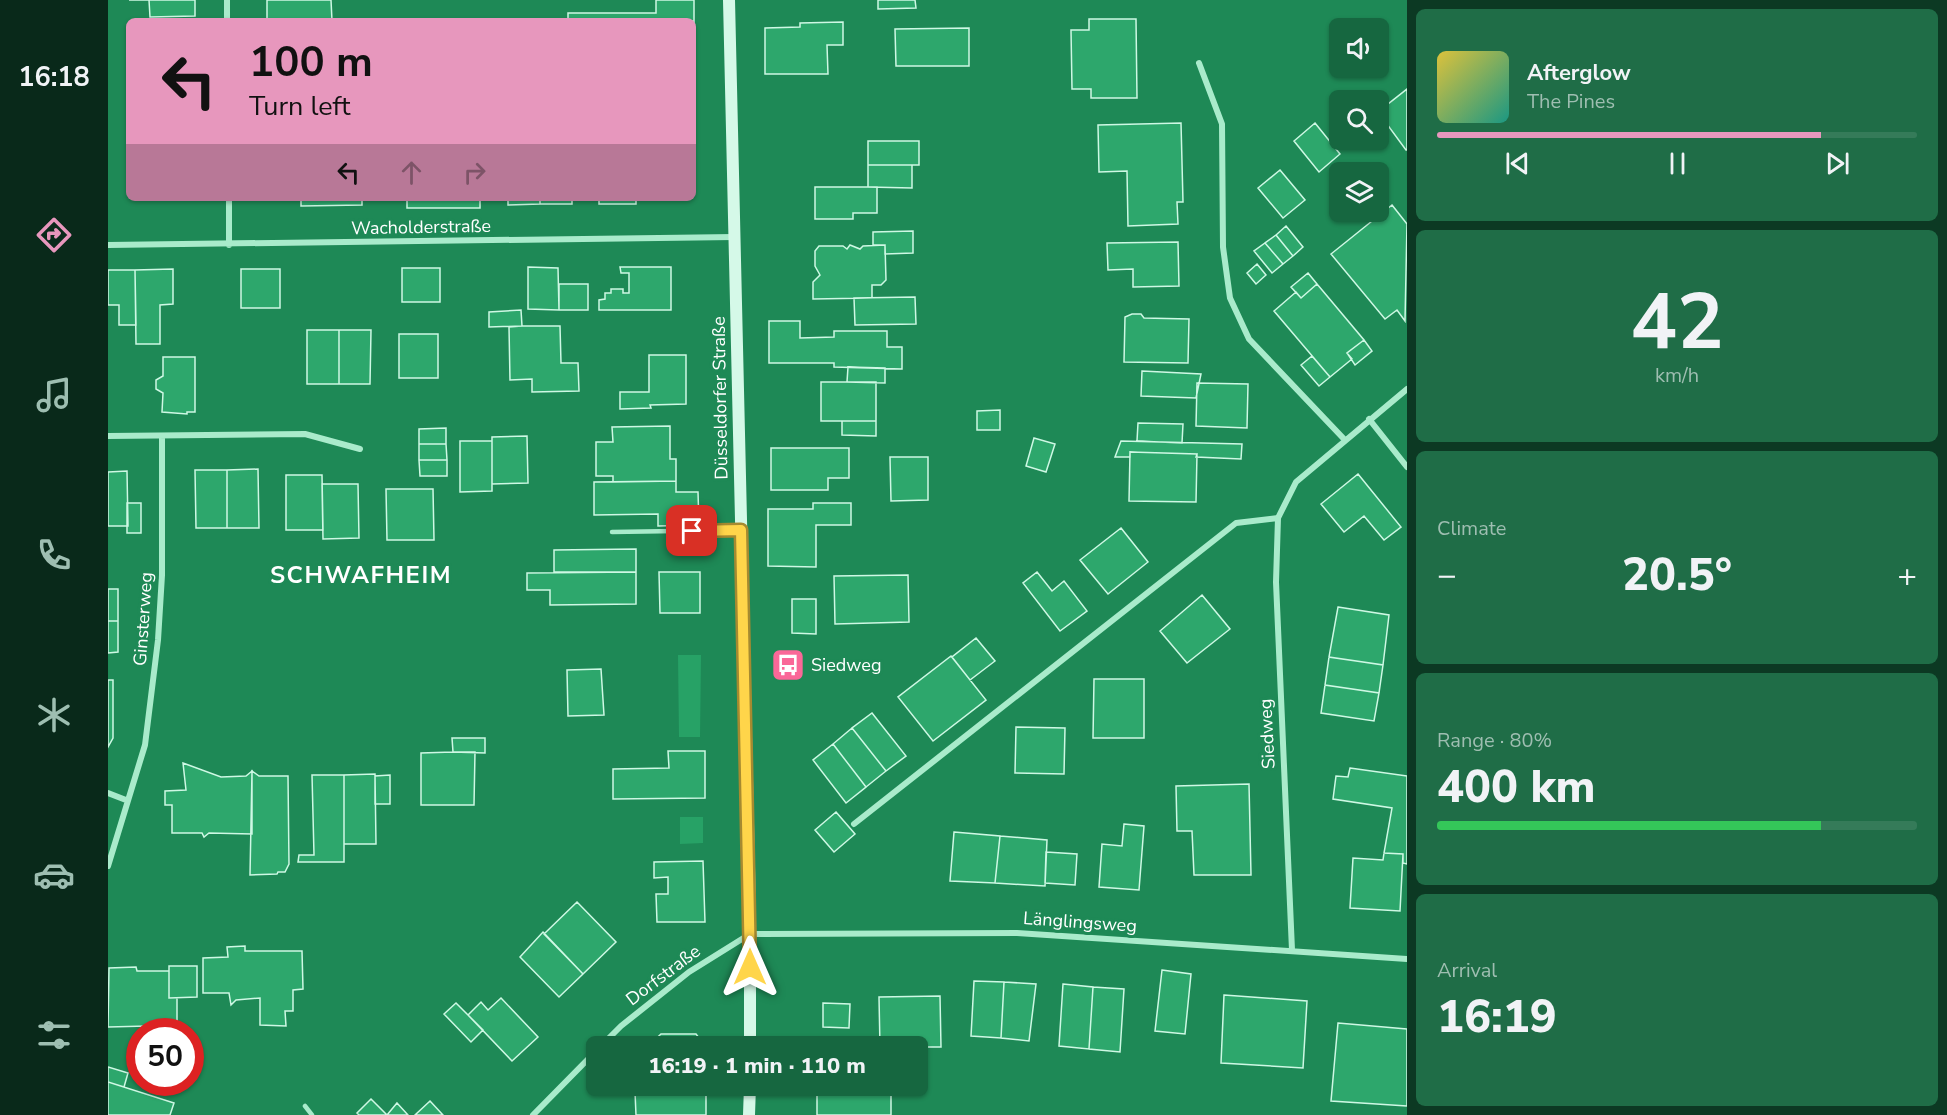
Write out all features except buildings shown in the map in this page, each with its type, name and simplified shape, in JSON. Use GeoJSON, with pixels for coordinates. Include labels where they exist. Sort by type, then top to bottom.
{"type":"FeatureCollection","features":[{"type":"Feature","properties":{"kind":"main road","name":"Düsseldorfer Straße"},"geometry":{"type":"LineString","coordinates":[[729,0],[750,934],[750,1036]]}},
{"type":"Feature","properties":{"kind":"main road"},"geometry":{"type":"LineString","coordinates":[[750,1096],[750,1115]]}},
{"type":"Feature","properties":{"kind":"street"},"geometry":{"type":"LineString","coordinates":[[227,0],[227,18]]}},
{"type":"Feature","properties":{"kind":"street"},"geometry":{"type":"LineString","coordinates":[[1199,63],[1222,124],[1223,247],[1230,298],[1249,339],[1344,439]]}},
{"type":"Feature","properties":{"kind":"street"},"geometry":{"type":"LineString","coordinates":[[229,201],[229,245]]}},
{"type":"Feature","properties":{"kind":"street","name":"Wacholderstraße"},"geometry":{"type":"LineString","coordinates":[[108,245],[734,237]]}},
{"type":"Feature","properties":{"kind":"street","name":"Siedweg"},"geometry":{"type":"LineString","coordinates":[[1292,950],[1276,582],[1278,518],[1296,482],[1344,439],[1407,389]]}},
{"type":"Feature","properties":{"kind":"street"},"geometry":{"type":"LineString","coordinates":[[1369,419],[1407,467]]}},
{"type":"Feature","properties":{"kind":"street"},"geometry":{"type":"LineString","coordinates":[[108,436],[305,434],[360,449]]}},
{"type":"Feature","properties":{"kind":"street","name":"Ginsterweg"},"geometry":{"type":"LineString","coordinates":[[108,866],[126,800],[145,745],[158,640],[162,575],[162,436]]}},
{"type":"Feature","properties":{"kind":"street"},"geometry":{"type":"LineString","coordinates":[[854,824],[1236,523],[1278,518]]}},
{"type":"Feature","properties":{"kind":"street"},"geometry":{"type":"LineString","coordinates":[[108,793],[126,800]]}},
{"type":"Feature","properties":{"kind":"street","name":"Länglingsweg"},"geometry":{"type":"LineString","coordinates":[[750,934],[1017,933],[1407,959]]}},
{"type":"Feature","properties":{"kind":"street","name":"Dorfstraße"},"geometry":{"type":"LineString","coordinates":[[611,1036],[689,972],[750,934]]}},
{"type":"Feature","properties":{"kind":"street","name":"Dorfstraße"},"geometry":{"type":"LineString","coordinates":[[533,1115],[586,1062]]}},
{"type":"Feature","properties":{"kind":"lane"},"geometry":{"type":"LineString","coordinates":[[612,532],[741,530]]}},
{"type":"Feature","properties":{"kind":"lane"},"geometry":{"type":"LineString","coordinates":[[305,1106],[312,1115]]}},
{"type":"Feature","properties":{"kind":"green space"},"geometry":{"type":"Polygon","coordinates":[[[678,655],[701,655],[700,737],[679,737],[678,655]]]}},
{"type":"Feature","properties":{"kind":"green space"},"geometry":{"type":"Polygon","coordinates":[[[680,817],[703,817],[703,843],[680,844],[680,817]]]}},
{"type":"Feature","properties":{"kind":"place","name":"Siedweg"},"geometry":{"type":"Point","coordinates":[788,665]}},
{"type":"Feature","properties":{"kind":"district","name":"SCHWAFHEIM"},"geometry":{"type":"Point","coordinates":[361,575]}},
{"type":"Feature","properties":{"kind":"route"},"geometry":{"type":"LineString","coordinates":[[692,531],[741,530],[750,967]]}}]}
